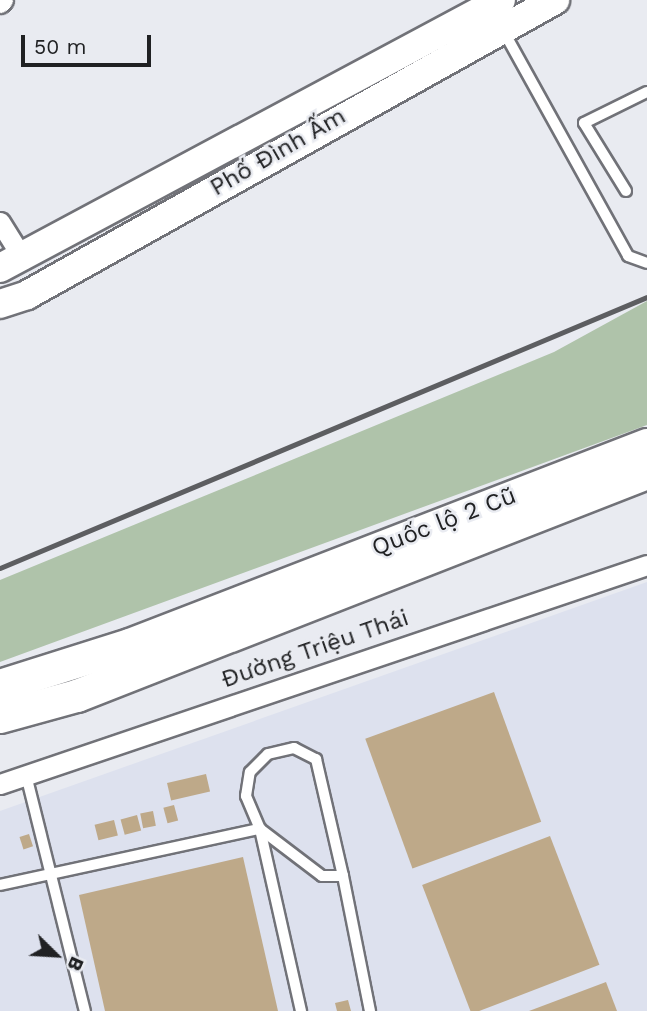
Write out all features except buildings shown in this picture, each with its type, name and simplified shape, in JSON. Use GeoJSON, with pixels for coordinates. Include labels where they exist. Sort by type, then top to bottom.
{"type":"FeatureCollection","features":[{"type":"Feature","properties":{"kind":"main road","name":"Quốc lộ 2 Cũ"},"geometry":{"type":"LineString","coordinates":[[248,611],[647,445]]}},
{"type":"Feature","properties":{"kind":"main road","name":"Quốc lộ 2 Cũ"},"geometry":{"type":"LineString","coordinates":[[248,611],[647,473]]}},
{"type":"Feature","properties":{"kind":"main road"},"geometry":{"type":"LineString","coordinates":[[0,686],[248,611]]}},
{"type":"Feature","properties":{"kind":"main road"},"geometry":{"type":"LineString","coordinates":[[0,717],[77,696],[248,611]]}},
{"type":"Feature","properties":{"kind":"street","name":"Phố Đình Ấm"},"geometry":{"type":"LineString","coordinates":[[11,264],[494,8],[555,0]]}},
{"type":"Feature","properties":{"kind":"street","name":"Phố Đình Ấm"},"geometry":{"type":"LineString","coordinates":[[0,304],[68,272],[494,8]]}},
{"type":"Feature","properties":{"kind":"street"},"geometry":{"type":"LineString","coordinates":[[0,222],[11,264]]}},
{"type":"Feature","properties":{"kind":"street"},"geometry":{"type":"LineString","coordinates":[[51,243],[68,272]]}},
{"type":"Feature","properties":{"kind":"street","name":"Đường Triệu Thái"},"geometry":{"type":"LineString","coordinates":[[0,784],[647,565]]}},
{"type":"Feature","properties":{"kind":"lane"},"geometry":{"type":"LineString","coordinates":[[494,8],[628,256],[647,263]]}},
{"type":"Feature","properties":{"kind":"lane"},"geometry":{"type":"LineString","coordinates":[[626,191],[584,122],[647,92]]}},
{"type":"Feature","properties":{"kind":"lane"},"geometry":{"type":"LineString","coordinates":[[302,1011],[260,829],[246,796],[250,772],[268,754],[294,748],[316,760],[370,1011]]}},
{"type":"Feature","properties":{"kind":"lane"},"geometry":{"type":"LineString","coordinates":[[26,775],[53,873],[85,1011]]}},
{"type":"Feature","properties":{"kind":"lane"},"geometry":{"type":"LineString","coordinates":[[0,885],[260,829],[322,876],[343,876]]}},
{"type":"Feature","properties":{"kind":"shaded area"},"geometry":{"type":"Polygon","coordinates":[[[647,582],[647,1011],[0,1011],[0,811],[647,582]]]}},
{"type":"Feature","properties":{"kind":"green space"},"geometry":{"type":"Polygon","coordinates":[[[647,301],[647,425],[0,662],[0,580],[554,352],[647,301]]]}},
{"type":"Feature","properties":{"kind":"railway"},"geometry":{"type":"LineString","coordinates":[[0,568],[647,297]]}}]}
